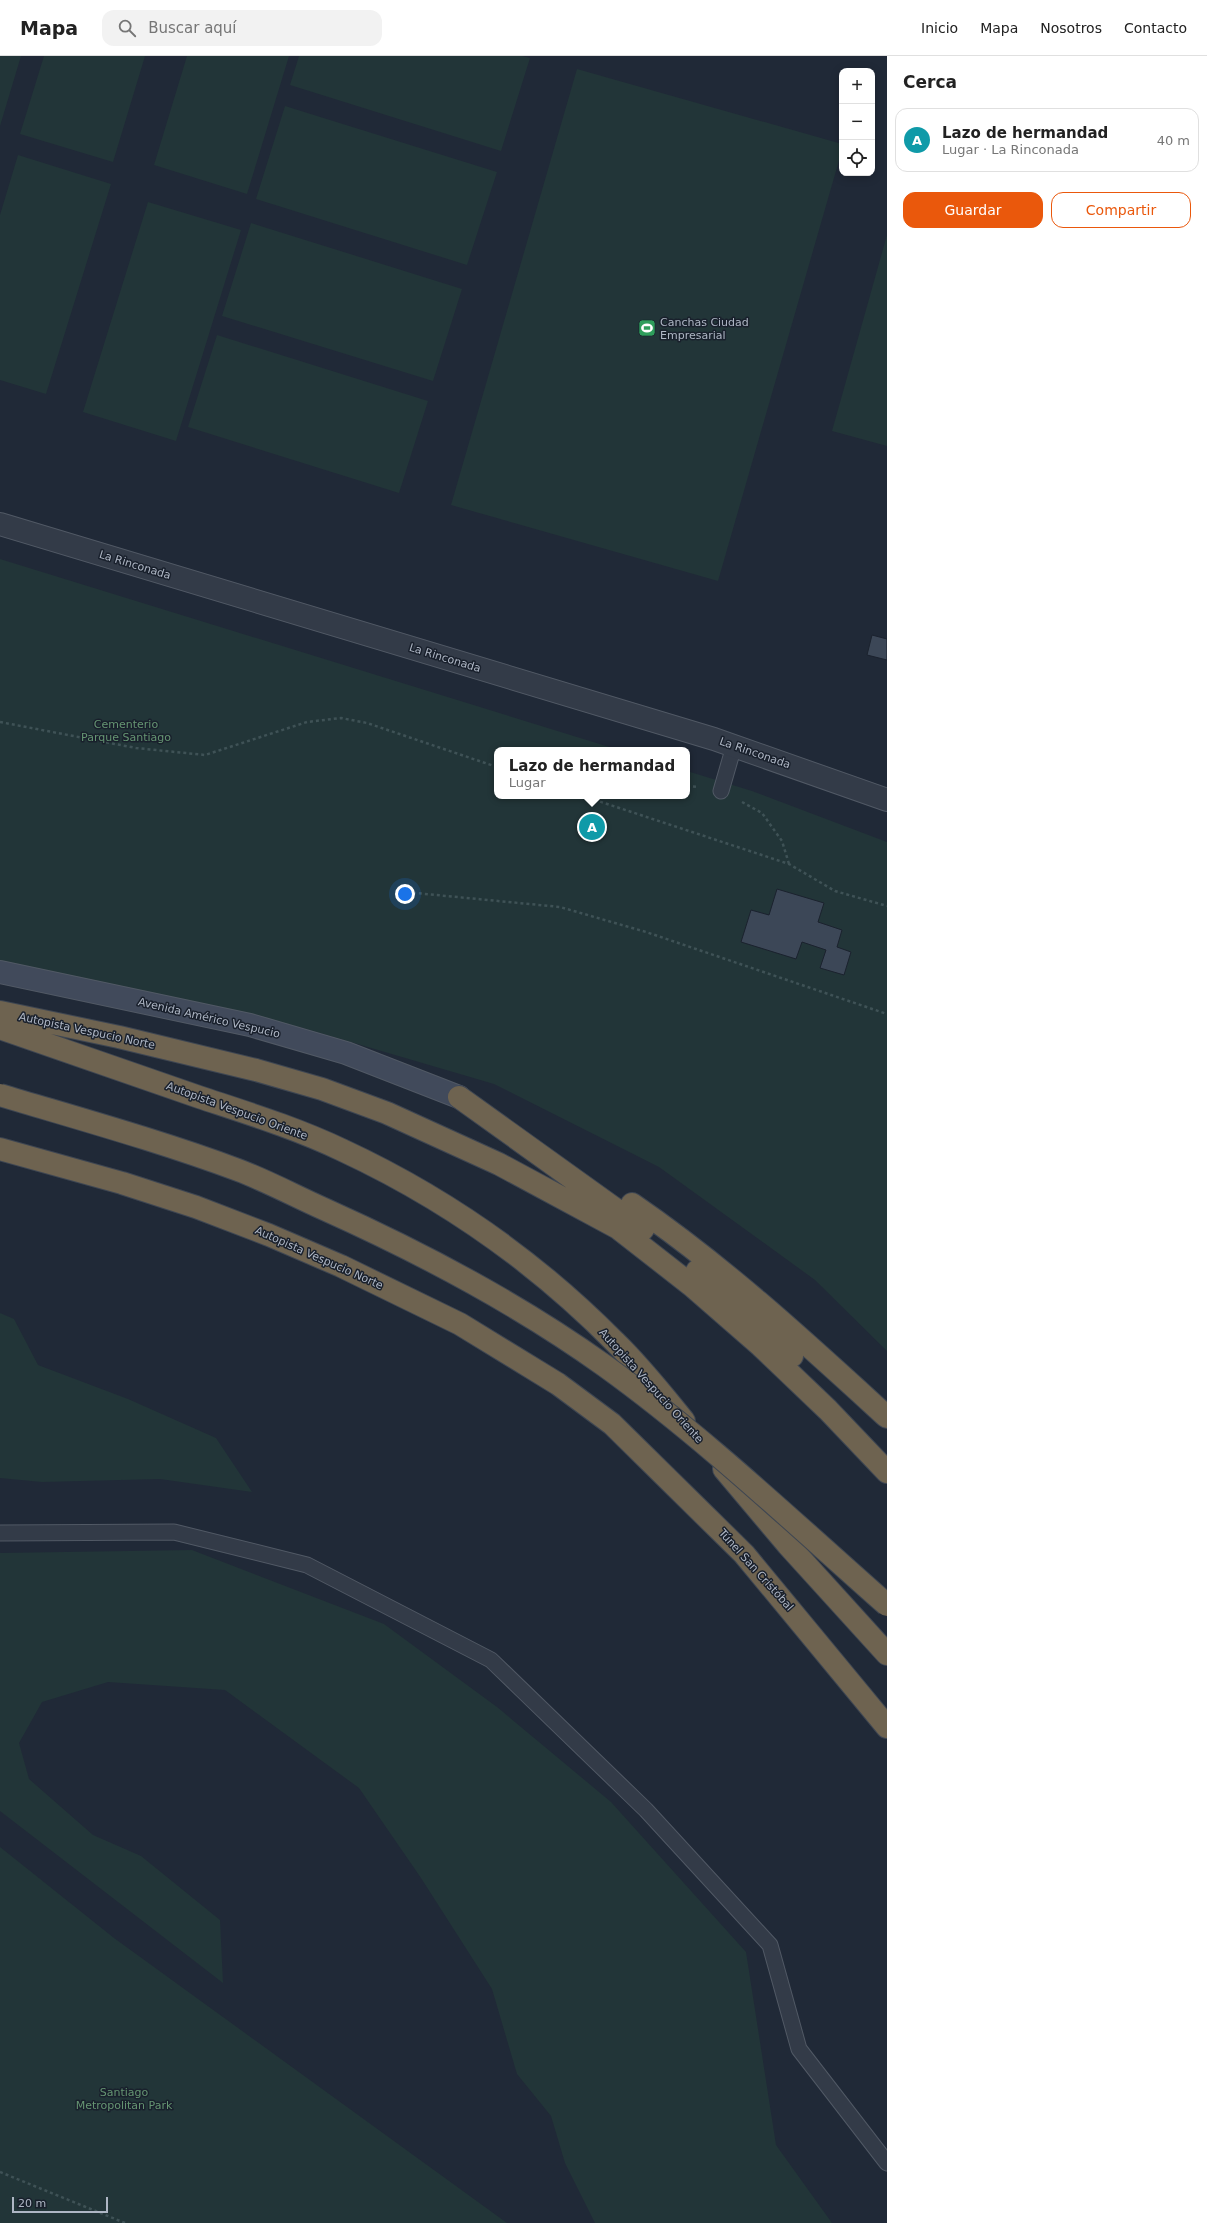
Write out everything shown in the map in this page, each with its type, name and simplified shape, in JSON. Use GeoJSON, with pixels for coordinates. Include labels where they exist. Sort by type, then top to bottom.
{"type":"FeatureCollection","features":[{"type":"Feature","properties":{"kind":"highway","name":"Autopista Vespucio Norte"},"geometry":{"type":"LineString","coordinates":[[0,1012],[119,1037],[256,1070],[322,1089],[387,1113],[450,1140],[500,1164],[618,1228],[691,1285],[761,1346],[828,1410],[886,1470]]}},
{"type":"Feature","properties":{"kind":"highway","name":"Autopista Vespucio Oriente"},"geometry":{"type":"LineString","coordinates":[[0,1028],[284,1125],[335,1147],[390,1175],[456,1213],[508,1248],[563,1292],[616,1342],[664,1396],[788,1545],[887,1654]]}},
{"type":"Feature","properties":{"kind":"highway","name":"Autopista Vespucio Oriente"},"geometry":{"type":"LineString","coordinates":[[0,1094],[161,1143],[241,1171],[393,1240],[466,1278],[568,1341],[605,1366],[670,1416],[887,1605]]}},
{"type":"Feature","properties":{"kind":"highway"},"geometry":{"type":"LineString","coordinates":[[459,1097],[597,1180],[663,1226],[727,1275],[788,1326],[887,1417]]}},
{"type":"Feature","properties":{"kind":"highway"},"geometry":{"type":"LineString","coordinates":[[459,1097],[607,1201],[668,1247],[755,1318],[818,1381],[886,1470]]}},
{"type":"Feature","properties":{"kind":"highway","name":"Autopista Vespucio Norte"},"geometry":{"type":"LineString","coordinates":[[0,1149],[122,1183],[196,1208],[269,1235],[341,1266],[427,1307],[486,1339],[558,1384],[612,1424]]}},
{"type":"Feature","properties":{"kind":"highway","name":"Túnel San Cristóbal"},"geometry":{"type":"LineString","coordinates":[[612,1424],[744,1554],[887,1726]]}},
{"type":"Feature","properties":{"kind":"street","name":"La Rinconada"},"geometry":{"type":"LineString","coordinates":[[0,524],[734,746],[887,800]]}},
{"type":"Feature","properties":{"kind":"street","name":"Avenida Américo Vespucio"},"geometry":{"type":"LineString","coordinates":[[0,972],[250,1025],[346,1053],[459,1097]]}},
{"type":"Feature","properties":{"kind":"lane"},"geometry":{"type":"LineString","coordinates":[[721,791],[734,746]]}},
{"type":"Feature","properties":{"kind":"lane"},"geometry":{"type":"LineString","coordinates":[[0,1533],[174,1532],[307,1565],[491,1660],[646,1810],[770,1945],[799,2049],[887,2164]]}},
{"type":"Feature","properties":{"kind":"path"},"geometry":{"type":"LineString","coordinates":[[0,722],[136,748],[205,755],[307,722],[341,718],[368,723],[494,766]]}},
{"type":"Feature","properties":{"kind":"path"},"geometry":{"type":"LineString","coordinates":[[690,786],[721,791],[762,813],[782,841],[789,864]]}},
{"type":"Feature","properties":{"kind":"path"},"geometry":{"type":"LineString","coordinates":[[591,799],[789,864],[835,891],[887,906]]}},
{"type":"Feature","properties":{"kind":"path"},"geometry":{"type":"LineString","coordinates":[[395,891],[560,907],[646,932],[887,1014]]}},
{"type":"Feature","properties":{"kind":"path"},"geometry":{"type":"LineString","coordinates":[[0,2172],[125,2223]]}},
{"type":"Feature","properties":{"kind":"green space"},"geometry":{"type":"Polygon","coordinates":[[[0,56],[21,56],[0,126],[0,56]]]}},
{"type":"Feature","properties":{"kind":"green space"},"geometry":{"type":"Polygon","coordinates":[[[44,56],[145,56],[113,162],[20,134],[44,56]]]}},
{"type":"Feature","properties":{"kind":"green space"},"geometry":{"type":"Polygon","coordinates":[[[187,56],[289,56],[247,194],[154,165],[187,56]]]}},
{"type":"Feature","properties":{"kind":"green space"},"geometry":{"type":"Polygon","coordinates":[[[299,56],[522,56],[530,58],[501,151],[290,85],[299,56]]]}},
{"type":"Feature","properties":{"kind":"green space","name":"Canchas Ciudad Empresarial"},"geometry":{"type":"Polygon","coordinates":[[[577,69],[839,143],[839,160],[718,581],[451,505],[577,69]]]}},
{"type":"Feature","properties":{"kind":"green space"},"geometry":{"type":"Polygon","coordinates":[[[285,106],[497,172],[467,265],[256,199],[285,106]]]}},
{"type":"Feature","properties":{"kind":"green space"},"geometry":{"type":"Polygon","coordinates":[[[18,155],[111,184],[46,394],[0,380],[0,215],[18,155]]]}},
{"type":"Feature","properties":{"kind":"green space"},"geometry":{"type":"Polygon","coordinates":[[[148,202],[241,230],[176,441],[83,412],[148,202]]]}},
{"type":"Feature","properties":{"kind":"green space"},"geometry":{"type":"Polygon","coordinates":[[[251,223],[462,289],[433,381],[222,316],[251,223]]]}},
{"type":"Feature","properties":{"kind":"green space"},"geometry":{"type":"Polygon","coordinates":[[[887,235],[887,446],[832,431],[887,235]]]}},
{"type":"Feature","properties":{"kind":"green space"},"geometry":{"type":"Polygon","coordinates":[[[217,335],[428,401],[399,493],[188,427],[217,335]]]}},
{"type":"Feature","properties":{"kind":"green space","name":"Cementerio Parque Santiago"},"geometry":{"type":"Polygon","coordinates":[[[0,559],[609,747],[494,747],[494,799],[690,799],[690,772],[752,791],[887,842],[887,1351],[815,1280],[659,1167],[494,1084],[303,1028],[0,961],[0,559]]]}},
{"type":"Feature","properties":{"kind":"green space"},"geometry":{"type":"Polygon","coordinates":[[[0,1313],[14,1319],[38,1365],[128,1399],[216,1438],[252,1492],[160,1479],[42,1482],[0,1478],[0,1313]]]}},
{"type":"Feature","properties":{"kind":"green space"},"geometry":{"type":"Polygon","coordinates":[[[192,1550],[384,1624],[497,1707],[611,1802],[746,1952],[776,2145],[832,2223],[595,2223],[565,2163],[551,2116],[517,2074],[492,1989],[421,1878],[359,1788],[225,1690],[108,1682],[42,1702],[19,1743],[29,1779],[93,1835],[141,1856],[220,1920],[223,1983],[0,1811],[0,1553],[192,1550]]]}},
{"type":"Feature","properties":{"kind":"green space","name":"Santiago Metropolitan Park"},"geometry":{"type":"Polygon","coordinates":[[[0,1847],[114,1938],[507,2223],[0,2223],[0,1847]]]}},
{"type":"Feature","properties":{"kind":"building"},"geometry":{"type":"Polygon","coordinates":[[[872,635],[887,639],[887,660],[867,655],[872,635]]]}},
{"type":"Feature","properties":{"kind":"building"},"geometry":{"type":"Polygon","coordinates":[[[777,889],[824,903],[818,922],[842,930],[837,947],[851,952],[844,975],[820,968],[826,950],[802,942],[796,959],[741,942],[751,910],[769,915],[777,889]]]}},
{"type":"Feature","properties":{"kind":"place","name":"Canchas Ciudad Empresarial"},"geometry":{"type":"Point","coordinates":[647,328]}},
{"type":"Feature","properties":{"kind":"place","name":"Lazo de hermandad"},"geometry":{"type":"Point","coordinates":[592,827]}}]}
